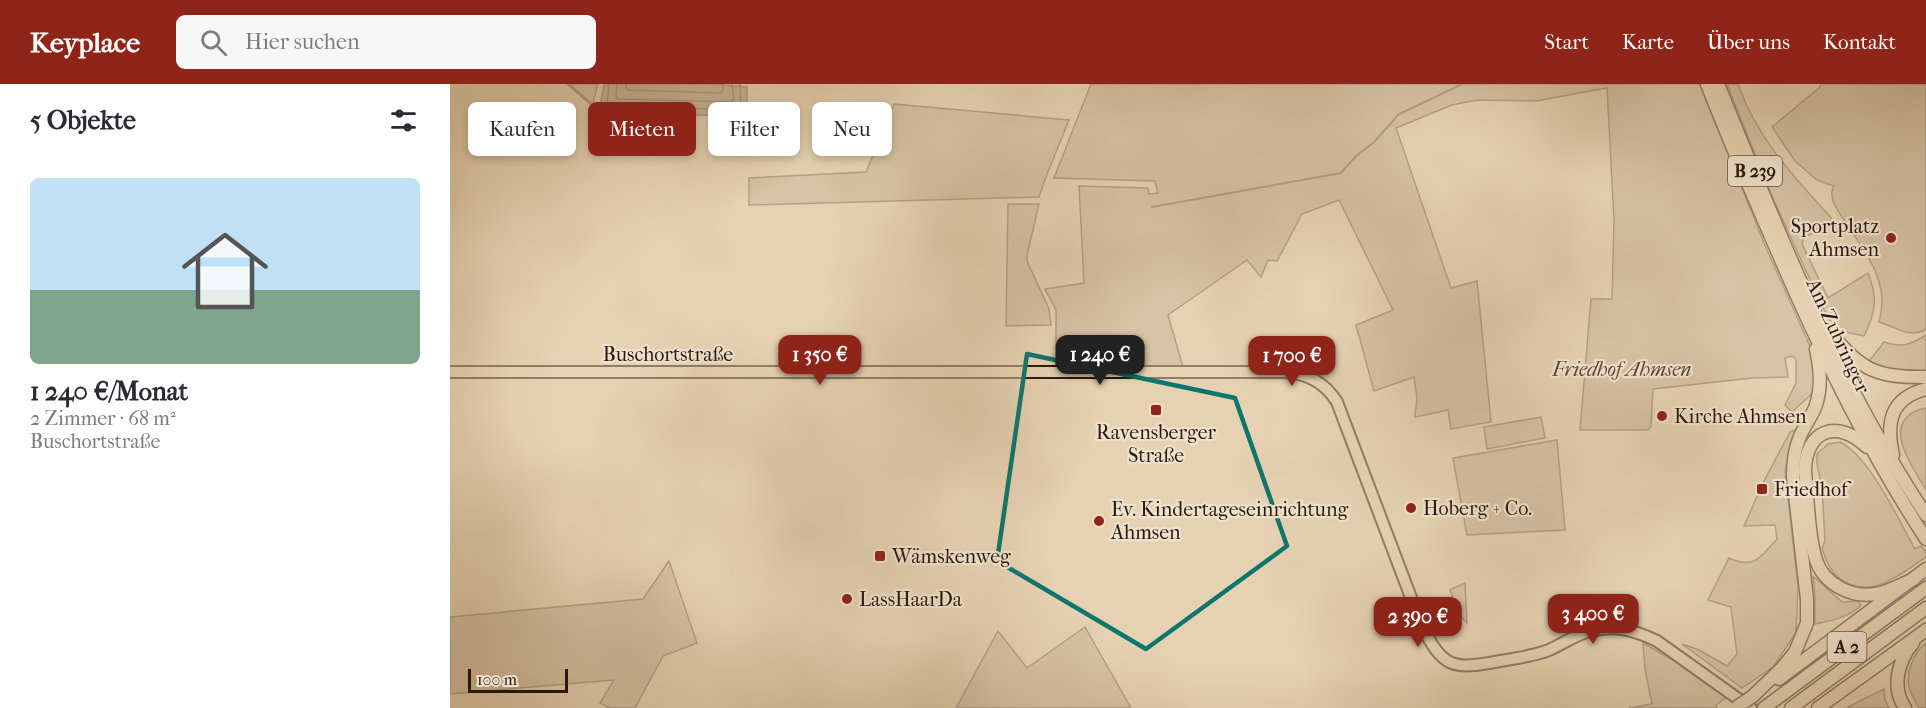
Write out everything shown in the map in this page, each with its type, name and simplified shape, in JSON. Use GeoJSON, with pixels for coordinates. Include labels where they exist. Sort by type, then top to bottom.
{"type":"FeatureCollection","features":[{"type":"Feature","properties":{"kind":"highway","name":"B 239"},"geometry":{"type":"LineString","coordinates":[[1707,84],[1722,108]]}},
{"type":"Feature","properties":{"kind":"highway","name":"B 239"},"geometry":{"type":"LineString","coordinates":[[1718,84],[1722,108]]}},
{"type":"Feature","properties":{"kind":"highway","name":"Am Zubringer"},"geometry":{"type":"LineString","coordinates":[[1722,108],[1813,320]]}},
{"type":"Feature","properties":{"kind":"highway"},"geometry":{"type":"LineString","coordinates":[[1752,702],[1795,652],[1807,623],[1807,599],[1793,477],[1794,458],[1799,438],[1812,413],[1831,357],[1813,320]]}},
{"type":"Feature","properties":{"kind":"highway"},"geometry":{"type":"LineString","coordinates":[[1813,320],[1831,357]]}},
{"type":"Feature","properties":{"kind":"highway","name":"Am Zubringer"},"geometry":{"type":"LineString","coordinates":[[1831,357],[1874,454],[1926,539]]}},
{"type":"Feature","properties":{"kind":"highway"},"geometry":{"type":"LineString","coordinates":[[1831,357],[1854,359],[1869,369],[1899,378],[1926,377]]}},
{"type":"Feature","properties":{"kind":"highway","name":"Am Zubringer"},"geometry":{"type":"LineString","coordinates":[[1846,388],[1926,515]]}},
{"type":"Feature","properties":{"kind":"highway"},"geometry":{"type":"LineString","coordinates":[[1895,468],[1889,428],[1892,417],[1904,398],[1926,389]]}},
{"type":"Feature","properties":{"kind":"highway"},"geometry":{"type":"LineString","coordinates":[[1874,454],[1857,437],[1839,431],[1830,431],[1822,435],[1813,442],[1808,450],[1805,472],[1817,562],[1829,580],[1851,593],[1864,596],[1884,592],[1914,579]]}},
{"type":"Feature","properties":{"kind":"highway"},"geometry":{"type":"LineString","coordinates":[[1736,707],[1752,702],[1926,569]]}},
{"type":"Feature","properties":{"kind":"highway","name":"A 2"},"geometry":{"type":"LineString","coordinates":[[1766,707],[1926,588]]}},
{"type":"Feature","properties":{"kind":"highway","name":"A 2"},"geometry":{"type":"LineString","coordinates":[[1791,708],[1926,608]]}},
{"type":"Feature","properties":{"kind":"highway"},"geometry":{"type":"LineString","coordinates":[[1818,708],[1926,630]]}},
{"type":"Feature","properties":{"kind":"highway"},"geometry":{"type":"LineString","coordinates":[[1905,708],[1898,692],[1898,671],[1905,654],[1926,630]]}},
{"type":"Feature","properties":{"kind":"main road","name":"Buschortstraße"},"geometry":{"type":"LineString","coordinates":[[450,372],[1286,372],[1303,374],[1320,383],[1337,402],[1421,624],[1431,643],[1443,657],[1459,666],[1472,666],[1533,655],[1591,631],[1620,628],[1640,633],[1657,641],[1752,702]]}},
{"type":"Feature","properties":{"kind":"highlighted area"},"geometry":{"type":"Polygon","coordinates":[[[1027,354],[1235,398],[1287,546],[1146,649],[997,561],[1027,354]]]}},
{"type":"Feature","properties":{"kind":"green space"},"geometry":{"type":"Polygon","coordinates":[[[567,84],[598,84],[593,102],[588,102],[567,84]]]}},
{"type":"Feature","properties":{"kind":"green space","name":"Friedhof Ahmsen"},"geometry":{"type":"Polygon","coordinates":[[[1091,84],[1700,84],[1764,243],[1813,353],[1814,392],[1792,412],[1785,405],[1796,383],[1796,359],[1792,356],[1785,358],[1788,377],[1752,378],[1653,389],[1651,426],[1648,430],[1580,430],[1591,299],[1612,299],[1614,220],[1607,88],[1536,101],[1477,100],[1452,105],[1396,128],[1451,288],[1477,281],[1491,422],[1451,429],[1448,410],[1415,417],[1417,398],[1414,377],[1374,391],[1356,325],[1393,310],[1339,200],[1302,214],[1277,261],[1268,260],[1261,277],[1247,260],[1168,315],[1183,367],[1061,369],[1056,366],[1056,310],[1045,289],[1084,283],[1079,186],[1148,188],[1149,194],[1158,193],[1155,181],[1054,178],[1091,84]]]}},
{"type":"Feature","properties":{"kind":"green space"},"geometry":{"type":"Polygon","coordinates":[[[1727,84],[1738,84],[1766,140],[1791,173],[1833,220],[1804,238],[1802,244],[1828,298],[1868,273],[1874,305],[1864,336],[1845,332],[1838,336],[1771,194],[1727,84]]]}},
{"type":"Feature","properties":{"kind":"green space"},"geometry":{"type":"Polygon","coordinates":[[[1821,84],[1926,84],[1926,329],[1920,332],[1903,331],[1879,322],[1882,294],[1879,281],[1867,256],[1834,205],[1832,192],[1834,186],[1817,180],[1795,161],[1772,127],[1821,84]]]}},
{"type":"Feature","properties":{"kind":"green space"},"geometry":{"type":"Polygon","coordinates":[[[894,104],[1069,120],[1039,197],[749,205],[749,178],[866,172],[873,156],[892,156],[892,109],[894,104]]]}},
{"type":"Feature","properties":{"kind":"green space"},"geometry":{"type":"Polygon","coordinates":[[[1008,204],[1039,204],[1027,261],[1049,309],[1051,325],[1006,326],[1008,204]]]}},
{"type":"Feature","properties":{"kind":"green space"},"geometry":{"type":"Polygon","coordinates":[[[1926,335],[1926,372],[1885,368],[1872,364],[1870,360],[1884,342],[1896,345],[1906,344],[1926,335]]]}},
{"type":"Feature","properties":{"kind":"green space"},"geometry":{"type":"Polygon","coordinates":[[[1926,408],[1926,490],[1904,450],[1901,429],[1904,420],[1912,413],[1926,408]]]}},
{"type":"Feature","properties":{"kind":"green space"},"geometry":{"type":"Polygon","coordinates":[[[1541,417],[1545,438],[1487,449],[1484,427],[1541,417]]]}},
{"type":"Feature","properties":{"kind":"green space"},"geometry":{"type":"Polygon","coordinates":[[[1798,429],[1790,447],[1785,471],[1798,587],[1796,633],[1773,667],[1742,688],[1682,644],[1699,650],[1727,666],[1737,654],[1731,607],[1708,600],[1729,558],[1745,563],[1751,562],[1761,556],[1777,539],[1775,525],[1744,526],[1764,481],[1790,432],[1798,429]]]}},
{"type":"Feature","properties":{"kind":"green space"},"geometry":{"type":"Polygon","coordinates":[[[1557,440],[1565,530],[1467,535],[1453,458],[1557,440]]]}},
{"type":"Feature","properties":{"kind":"green space"},"geometry":{"type":"Polygon","coordinates":[[[1840,442],[1862,461],[1872,475],[1915,549],[1921,546],[1926,552],[1926,557],[1907,570],[1877,585],[1856,586],[1840,579],[1830,568],[1822,548],[1825,541],[1822,487],[1817,454],[1828,444],[1840,442]]]}},
{"type":"Feature","properties":{"kind":"green space"},"geometry":{"type":"Polygon","coordinates":[[[669,561],[697,643],[663,656],[635,708],[610,708],[600,703],[614,680],[450,694],[450,617],[643,599],[669,561]]]}},
{"type":"Feature","properties":{"kind":"green space"},"geometry":{"type":"Polygon","coordinates":[[[1813,576],[1842,602],[1857,601],[1861,605],[1846,615],[1815,624],[1813,576]]]}},
{"type":"Feature","properties":{"kind":"green space"},"geometry":{"type":"Polygon","coordinates":[[[1465,583],[1467,623],[1458,613],[1450,590],[1465,583]]]}},
{"type":"Feature","properties":{"kind":"green space"},"geometry":{"type":"Polygon","coordinates":[[[1085,627],[1131,708],[956,708],[998,631],[1027,668],[1085,627]]]}},
{"type":"Feature","properties":{"kind":"green space"},"geometry":{"type":"Polygon","coordinates":[[[1643,643],[1673,660],[1727,697],[1716,705],[1717,708],[1629,708],[1652,704],[1645,669],[1643,643]]]}},
{"type":"Feature","properties":{"kind":"green space"},"geometry":{"type":"Polygon","coordinates":[[[1926,643],[1926,708],[1919,708],[1908,680],[1915,657],[1926,643]]]}},
{"type":"Feature","properties":{"kind":"green space"},"geometry":{"type":"Polygon","coordinates":[[[1884,689],[1885,700],[1889,708],[1848,708],[1848,707],[1884,689]]]}},
{"type":"Feature","properties":{"kind":"water"},"geometry":{"type":"Polygon","coordinates":[[[604,84],[712,84],[747,87],[747,102],[708,102],[708,115],[696,115],[696,102],[601,102],[604,84]]]}},
{"type":"Feature","properties":{"kind":"waterway"},"geometry":{"type":"LineString","coordinates":[[569,84],[590,102]]}},
{"type":"Feature","properties":{"kind":"waterway"},"geometry":{"type":"LineString","coordinates":[[1152,207],[1341,173],[1356,156],[1374,142],[1399,114],[1462,84]]}},
{"type":"Feature","properties":{"kind":"waterway"},"geometry":{"type":"LineString","coordinates":[[1063,378],[1164,377]]}},
{"type":"Feature","properties":{"kind":"place","name":"Sportplatz Ahmsen"},"geometry":{"type":"Point","coordinates":[1891,238]}},
{"type":"Feature","properties":{"kind":"place","name":"Ravensberger Straße"},"geometry":{"type":"Point","coordinates":[1156,410]}},
{"type":"Feature","properties":{"kind":"place","name":"Kirche Ahmsen"},"geometry":{"type":"Point","coordinates":[1662,416]}},
{"type":"Feature","properties":{"kind":"place","name":"Friedhof"},"geometry":{"type":"Point","coordinates":[1762,489]}},
{"type":"Feature","properties":{"kind":"place","name":"Hoberg + Co."},"geometry":{"type":"Point","coordinates":[1411,508]}},
{"type":"Feature","properties":{"kind":"place","name":"Ev. Kindertageseinrichtung Ahmsen"},"geometry":{"type":"Point","coordinates":[1099,521]}},
{"type":"Feature","properties":{"kind":"place","name":"Wämskenweg"},"geometry":{"type":"Point","coordinates":[880,556]}},
{"type":"Feature","properties":{"kind":"place","name":"LassHaarDa"},"geometry":{"type":"Point","coordinates":[847,599]}}]}
